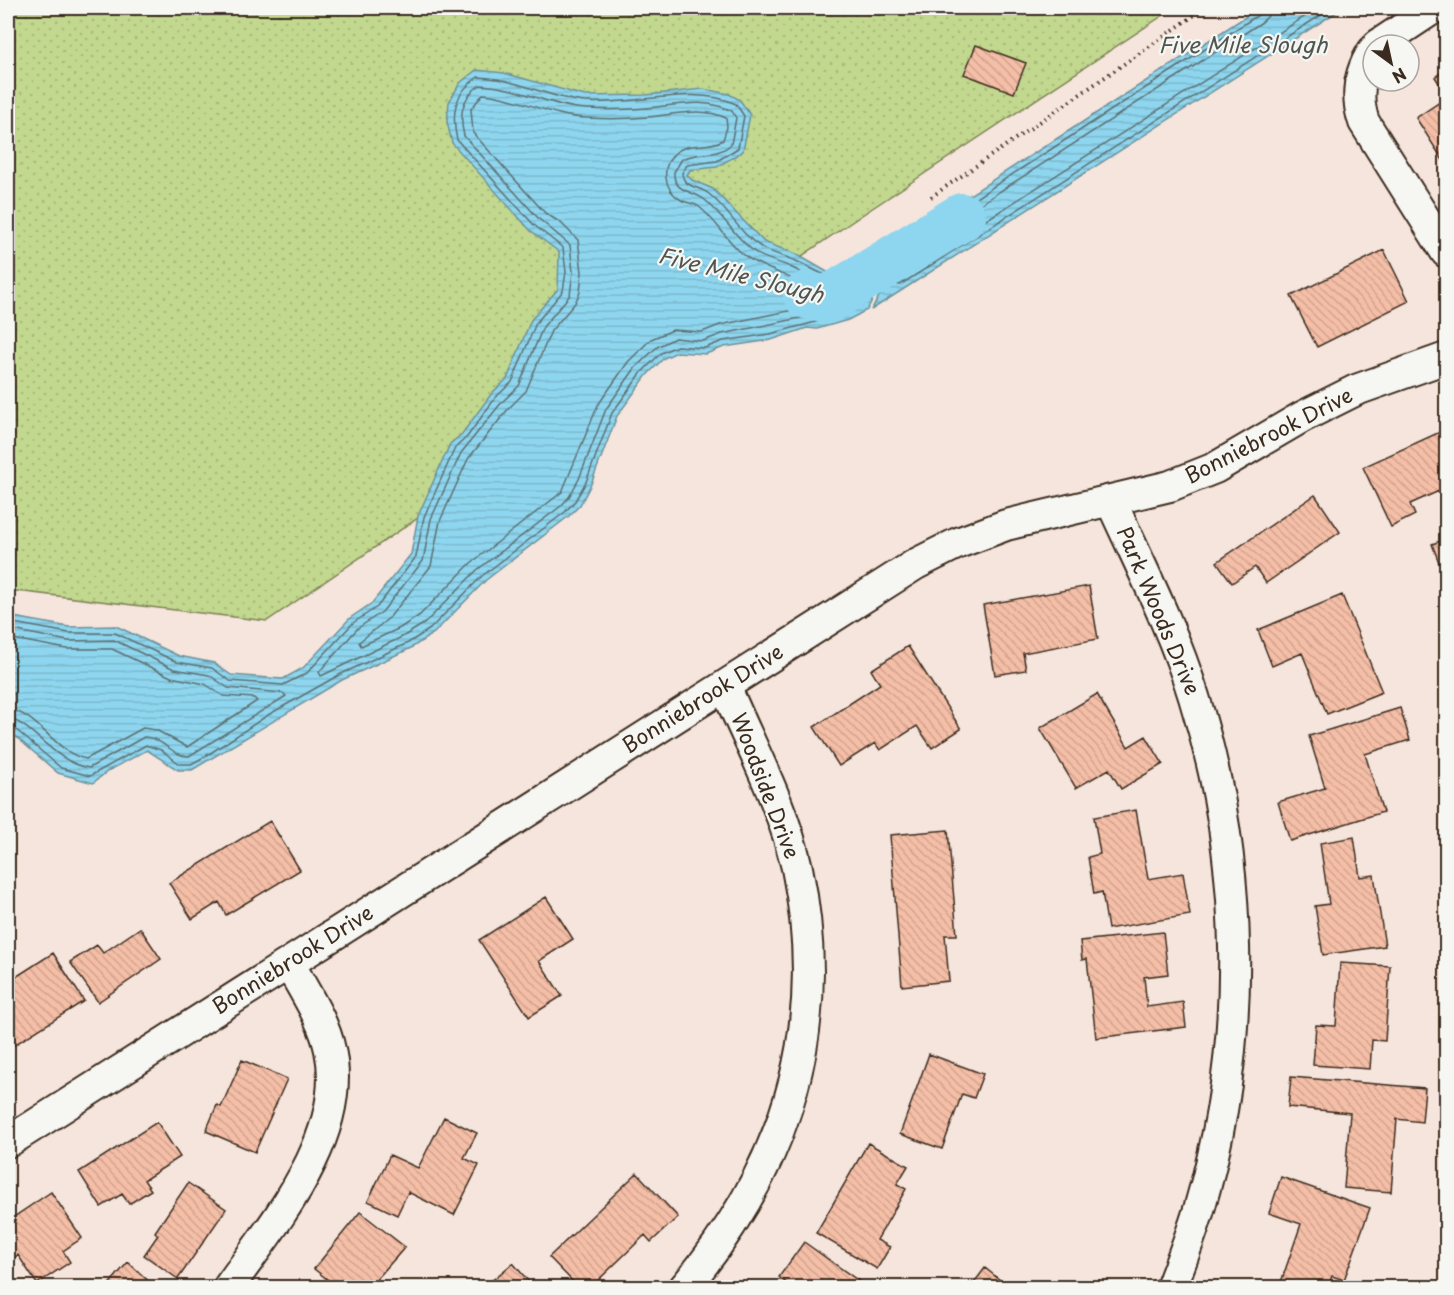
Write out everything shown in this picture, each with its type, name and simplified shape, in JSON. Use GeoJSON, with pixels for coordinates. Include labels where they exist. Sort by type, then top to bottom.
{"type":"FeatureCollection","features":[{"type":"Feature","properties":{"kind":"street"},"geometry":{"type":"LineString","coordinates":[[1396,33],[1434,8]]}},
{"type":"Feature","properties":{"kind":"street"},"geometry":{"type":"LineString","coordinates":[[1362,93],[1359,109],[1364,122],[1446,252]]}},
{"type":"Feature","properties":{"kind":"street","name":"Bonniebrook Drive"},"geometry":{"type":"LineString","coordinates":[[8,1142],[916,564],[958,543],[1006,525],[1170,486],[1215,468],[1302,417],[1356,390],[1446,357]]}},
{"type":"Feature","properties":{"kind":"street","name":"Park Woods Drive"},"geometry":{"type":"LineString","coordinates":[[1111,501],[1172,635],[1194,696],[1215,772],[1230,866],[1235,967],[1232,1036],[1222,1110],[1200,1206],[1171,1287]]}},
{"type":"Feature","properties":{"kind":"street","name":"Woodside Drive"},"geometry":{"type":"LineString","coordinates":[[684,1287],[714,1252],[757,1184],[780,1130],[798,1066],[808,1000],[807,935],[796,866],[775,800],[725,686]]}},
{"type":"Feature","properties":{"kind":"street"},"geometry":{"type":"LineString","coordinates":[[228,1287],[267,1233],[315,1155],[329,1116],[333,1077],[330,1050],[289,963]]}},
{"type":"Feature","properties":{"kind":"path"},"geometry":{"type":"LineString","coordinates":[[931,197],[1205,8]]}},
{"type":"Feature","properties":{"kind":"green space"},"geometry":{"type":"Polygon","coordinates":[[[8,8],[1174,8],[862,215],[267,621],[8,590],[8,8]]]}},
{"type":"Feature","properties":{"kind":"water","name":"Five Mile Slough"},"geometry":{"type":"Polygon","coordinates":[[[1259,8],[1343,8],[871,310],[920,227],[1259,8]]]}},
{"type":"Feature","properties":{"kind":"water"},"geometry":{"type":"Polygon","coordinates":[[[476,70],[504,73],[585,96],[646,95],[703,89],[729,94],[740,100],[750,115],[743,151],[717,167],[690,170],[687,175],[692,180],[713,189],[764,242],[796,254],[829,273],[847,276],[861,274],[874,279],[878,289],[867,310],[848,320],[817,329],[807,328],[771,340],[724,347],[706,354],[677,352],[664,358],[647,375],[617,416],[591,484],[580,505],[486,580],[434,633],[411,648],[342,680],[192,770],[178,770],[147,750],[108,771],[93,783],[58,773],[8,730],[8,616],[69,627],[116,626],[179,656],[214,663],[231,675],[283,679],[303,668],[350,618],[372,603],[411,554],[418,516],[450,444],[462,434],[492,393],[507,379],[531,320],[558,289],[559,252],[530,230],[452,143],[447,122],[449,102],[460,83],[476,70]]]}},
{"type":"Feature","properties":{"kind":"building"},"geometry":{"type":"Polygon","coordinates":[[[976,45],[1026,63],[1014,93],[964,74],[976,45]]]}},
{"type":"Feature","properties":{"kind":"building"},"geometry":{"type":"Polygon","coordinates":[[[1446,69],[1446,94],[1435,77],[1446,69]]]}},
{"type":"Feature","properties":{"kind":"building"},"geometry":{"type":"Polygon","coordinates":[[[1446,98],[1446,165],[1416,118],[1446,98]]]}},
{"type":"Feature","properties":{"kind":"building"},"geometry":{"type":"Polygon","coordinates":[[[1384,250],[1409,301],[1317,347],[1291,296],[1384,250]]]}},
{"type":"Feature","properties":{"kind":"building"},"geometry":{"type":"Polygon","coordinates":[[[1440,432],[1446,446],[1446,506],[1439,491],[1410,504],[1415,515],[1391,527],[1363,467],[1440,432]]]}},
{"type":"Feature","properties":{"kind":"building"},"geometry":{"type":"Polygon","coordinates":[[[1315,495],[1340,532],[1266,583],[1255,567],[1232,583],[1217,562],[1315,495]]]}},
{"type":"Feature","properties":{"kind":"building"},"geometry":{"type":"Polygon","coordinates":[[[1446,539],[1446,581],[1432,544],[1446,539]]]}},
{"type":"Feature","properties":{"kind":"building"},"geometry":{"type":"Polygon","coordinates":[[[1089,586],[1098,639],[1023,653],[1026,670],[995,675],[983,605],[1089,586]]]}},
{"type":"Feature","properties":{"kind":"building"},"geometry":{"type":"Polygon","coordinates":[[[1342,595],[1382,692],[1327,714],[1302,653],[1272,666],[1258,630],[1342,595]]]}},
{"type":"Feature","properties":{"kind":"building"},"geometry":{"type":"Polygon","coordinates":[[[908,646],[961,729],[932,748],[917,726],[880,750],[875,743],[839,766],[814,727],[880,684],[871,670],[908,646]]]}},
{"type":"Feature","properties":{"kind":"building"},"geometry":{"type":"Polygon","coordinates":[[[1097,694],[1128,747],[1146,736],[1163,764],[1121,789],[1109,769],[1076,788],[1040,728],[1097,694]]]}},
{"type":"Feature","properties":{"kind":"building"},"geometry":{"type":"Polygon","coordinates":[[[1400,708],[1410,740],[1365,754],[1383,812],[1290,841],[1278,802],[1325,788],[1309,736],[1400,708]]]}},
{"type":"Feature","properties":{"kind":"building"},"geometry":{"type":"Polygon","coordinates":[[[1136,810],[1148,879],[1183,873],[1190,915],[1108,929],[1102,892],[1094,894],[1088,857],[1100,854],[1094,817],[1136,810]]]}},
{"type":"Feature","properties":{"kind":"building"},"geometry":{"type":"Polygon","coordinates":[[[270,821],[300,870],[226,915],[219,902],[192,919],[169,883],[270,821]]]}},
{"type":"Feature","properties":{"kind":"building"},"geometry":{"type":"Polygon","coordinates":[[[948,830],[957,935],[945,935],[949,981],[902,986],[890,835],[948,830]]]}},
{"type":"Feature","properties":{"kind":"building"},"geometry":{"type":"Polygon","coordinates":[[[1354,837],[1360,877],[1374,875],[1385,946],[1323,955],[1315,906],[1329,904],[1320,843],[1354,837]]]}},
{"type":"Feature","properties":{"kind":"building"},"geometry":{"type":"Polygon","coordinates":[[[546,897],[573,939],[539,961],[562,996],[529,1017],[479,940],[546,897]]]}},
{"type":"Feature","properties":{"kind":"building"},"geometry":{"type":"Polygon","coordinates":[[[140,928],[161,959],[98,1002],[70,962],[97,945],[103,953],[140,928]]]}},
{"type":"Feature","properties":{"kind":"building"},"geometry":{"type":"Polygon","coordinates":[[[1163,932],[1168,974],[1144,977],[1147,1007],[1183,1002],[1186,1027],[1096,1038],[1087,959],[1082,960],[1080,941],[1163,932]]]}},
{"type":"Feature","properties":{"kind":"building"},"geometry":{"type":"Polygon","coordinates":[[[53,953],[84,1001],[8,1049],[8,982],[53,953]]]}},
{"type":"Feature","properties":{"kind":"building"},"geometry":{"type":"Polygon","coordinates":[[[1340,963],[1390,966],[1385,1041],[1372,1040],[1370,1069],[1313,1065],[1316,1025],[1336,1026],[1340,963]]]}},
{"type":"Feature","properties":{"kind":"building"},"geometry":{"type":"Polygon","coordinates":[[[929,1054],[983,1074],[974,1098],[962,1094],[942,1149],[900,1134],[929,1054]]]}},
{"type":"Feature","properties":{"kind":"building"},"geometry":{"type":"Polygon","coordinates":[[[242,1060],[287,1079],[255,1152],[206,1131],[217,1105],[221,1107],[242,1060]]]}},
{"type":"Feature","properties":{"kind":"building"},"geometry":{"type":"Polygon","coordinates":[[[1291,1077],[1425,1088],[1422,1122],[1397,1119],[1391,1192],[1344,1188],[1350,1113],[1288,1107],[1291,1077]]]}},
{"type":"Feature","properties":{"kind":"building"},"geometry":{"type":"Polygon","coordinates":[[[444,1117],[477,1133],[464,1158],[479,1165],[454,1215],[408,1192],[397,1215],[368,1201],[390,1155],[418,1168],[444,1117]]]}},
{"type":"Feature","properties":{"kind":"building"},"geometry":{"type":"Polygon","coordinates":[[[157,1122],[180,1157],[144,1180],[151,1190],[129,1204],[122,1194],[101,1207],[79,1172],[157,1122]]]}},
{"type":"Feature","properties":{"kind":"building"},"geometry":{"type":"Polygon","coordinates":[[[868,1143],[908,1166],[897,1184],[906,1189],[877,1240],[890,1247],[877,1269],[816,1233],[868,1143]]]}},
{"type":"Feature","properties":{"kind":"building"},"geometry":{"type":"Polygon","coordinates":[[[637,1173],[678,1217],[651,1242],[645,1235],[590,1288],[579,1288],[549,1257],[637,1173]]]}},
{"type":"Feature","properties":{"kind":"building"},"geometry":{"type":"Polygon","coordinates":[[[1281,1177],[1370,1208],[1344,1280],[1332,1276],[1328,1288],[1279,1288],[1301,1224],[1269,1213],[1281,1177]]]}},
{"type":"Feature","properties":{"kind":"building"},"geometry":{"type":"Polygon","coordinates":[[[188,1183],[226,1209],[178,1279],[144,1255],[158,1235],[155,1232],[188,1183]]]}},
{"type":"Feature","properties":{"kind":"building"},"geometry":{"type":"Polygon","coordinates":[[[51,1192],[82,1238],[63,1251],[70,1262],[37,1284],[18,1255],[8,1261],[8,1221],[51,1192]]]}},
{"type":"Feature","properties":{"kind":"building"},"geometry":{"type":"Polygon","coordinates":[[[360,1212],[405,1247],[369,1288],[323,1288],[328,1280],[314,1269],[360,1212]]]}},
{"type":"Feature","properties":{"kind":"building"},"geometry":{"type":"Polygon","coordinates":[[[804,1242],[860,1282],[856,1288],[781,1288],[785,1282],[779,1277],[804,1242]]]}},
{"type":"Feature","properties":{"kind":"building"},"geometry":{"type":"Polygon","coordinates":[[[128,1262],[156,1288],[106,1288],[128,1262]]]}},
{"type":"Feature","properties":{"kind":"building"},"geometry":{"type":"Polygon","coordinates":[[[513,1263],[534,1288],[483,1288],[513,1263]]]}},
{"type":"Feature","properties":{"kind":"building"},"geometry":{"type":"Polygon","coordinates":[[[985,1268],[1010,1288],[970,1288],[985,1268]]]}},
{"type":"Feature","properties":{"kind":"waterway","name":"Five Mile Slough"},"geometry":{"type":"LineString","coordinates":[[807,295],[827,300],[962,217]]}}]}
